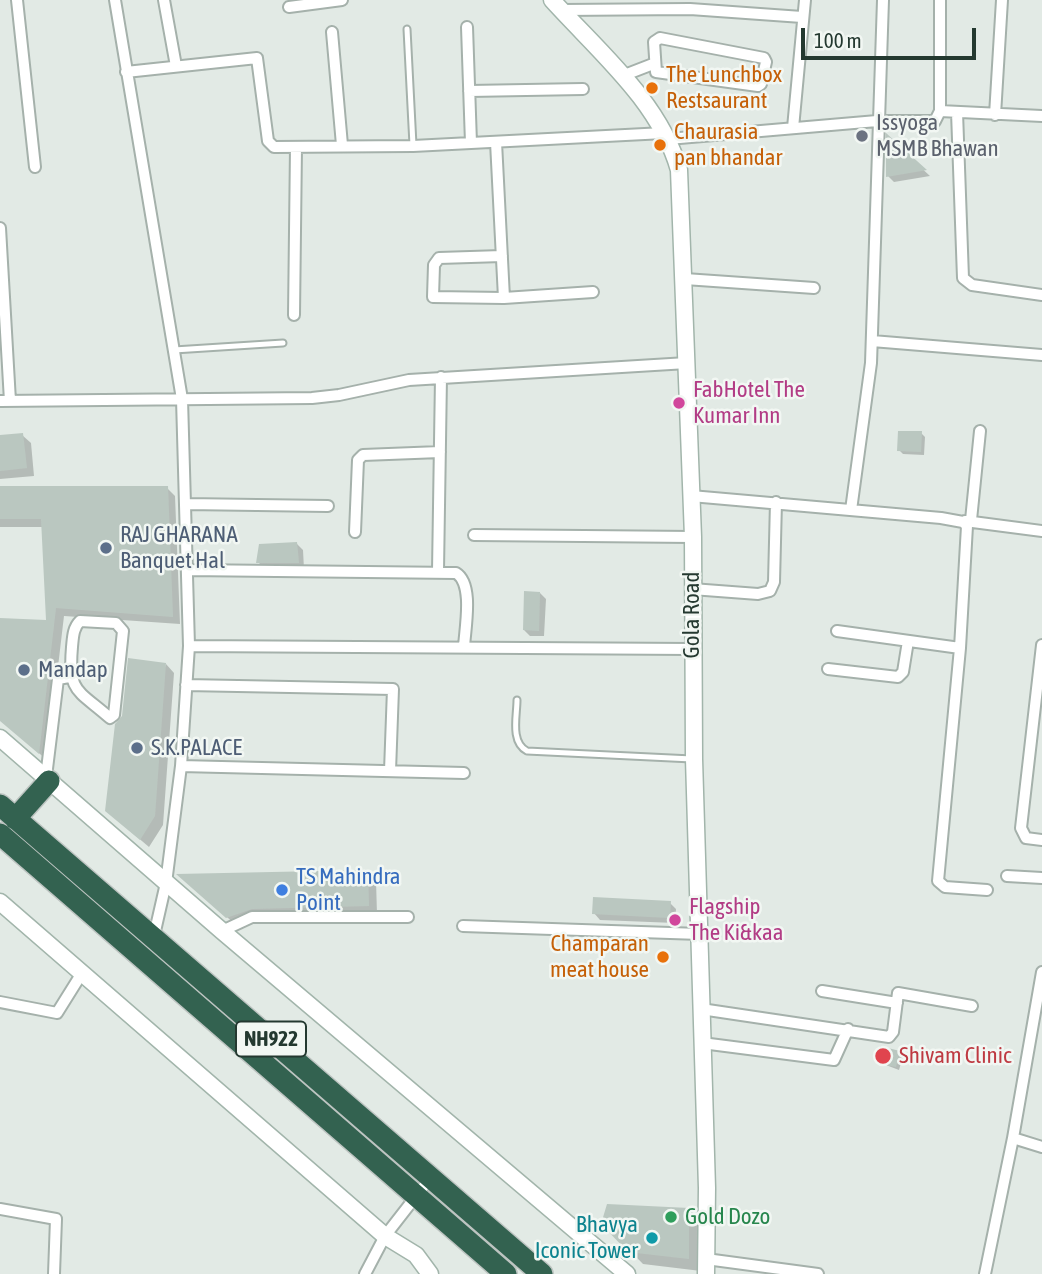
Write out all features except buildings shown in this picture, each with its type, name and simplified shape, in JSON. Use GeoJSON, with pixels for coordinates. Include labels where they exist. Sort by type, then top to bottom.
{"type":"FeatureCollection","features":[{"type":"Feature","properties":{"kind":"highway"},"geometry":{"type":"LineString","coordinates":[[5,820],[47,779]]}},
{"type":"Feature","properties":{"kind":"highway","name":"NH922"},"geometry":{"type":"LineString","coordinates":[[5,820],[155,938],[542,1274]]}},
{"type":"Feature","properties":{"kind":"highway","name":"NH922"},"geometry":{"type":"LineString","coordinates":[[5,820],[141,956],[506,1274]]}},
{"type":"Feature","properties":{"kind":"street"},"geometry":{"type":"LineString","coordinates":[[17,0],[35,167]]}},
{"type":"Feature","properties":{"kind":"street"},"geometry":{"type":"LineString","coordinates":[[115,0],[182,397],[186,504],[188,646],[181,766],[166,883],[155,938],[141,956]]}},
{"type":"Feature","properties":{"kind":"street"},"geometry":{"type":"LineString","coordinates":[[164,0],[176,66]]}},
{"type":"Feature","properties":{"kind":"street"},"geometry":{"type":"LineString","coordinates":[[289,7],[342,0]]}},
{"type":"Feature","properties":{"kind":"street"},"geometry":{"type":"LineString","coordinates":[[793,128],[805,0]]}},
{"type":"Feature","properties":{"kind":"street"},"geometry":{"type":"LineString","coordinates":[[851,510],[872,341],[883,0]]}},
{"type":"Feature","properties":{"kind":"street"},"geometry":{"type":"LineString","coordinates":[[126,72],[257,58],[269,144],[274,147],[413,146],[666,136],[877,121],[931,122],[938,119],[940,111],[940,0]]}},
{"type":"Feature","properties":{"kind":"street"},"geometry":{"type":"LineString","coordinates":[[995,115],[1002,0]]}},
{"type":"Feature","properties":{"kind":"street"},"geometry":{"type":"LineString","coordinates":[[556,5],[690,9],[802,17]]}},
{"type":"Feature","properties":{"kind":"street","name":"Gola Road"},"geometry":{"type":"LineString","coordinates":[[556,5],[622,76],[666,136],[679,170],[693,537],[691,649],[706,1266]]}},
{"type":"Feature","properties":{"kind":"street"},"geometry":{"type":"LineString","coordinates":[[467,27],[471,143]]}},
{"type":"Feature","properties":{"kind":"street"},"geometry":{"type":"LineString","coordinates":[[332,32],[342,145]]}},
{"type":"Feature","properties":{"kind":"street"},"geometry":{"type":"LineString","coordinates":[[660,38],[764,58],[766,62],[758,86],[658,73],[653,64],[654,42],[660,38]]}},
{"type":"Feature","properties":{"kind":"street"},"geometry":{"type":"LineString","coordinates":[[622,76],[653,64]]}},
{"type":"Feature","properties":{"kind":"street"},"geometry":{"type":"LineString","coordinates":[[469,91],[583,89]]}},
{"type":"Feature","properties":{"kind":"street"},"geometry":{"type":"LineString","coordinates":[[940,111],[1042,116]]}},
{"type":"Feature","properties":{"kind":"street"},"geometry":{"type":"LineString","coordinates":[[957,113],[963,278],[972,285],[1042,295]]}},
{"type":"Feature","properties":{"kind":"street"},"geometry":{"type":"LineString","coordinates":[[496,142],[504,298]]}},
{"type":"Feature","properties":{"kind":"street"},"geometry":{"type":"LineString","coordinates":[[294,315],[296,147]]}},
{"type":"Feature","properties":{"kind":"street"},"geometry":{"type":"LineString","coordinates":[[0,228],[5,401],[326,397],[396,382],[441,377],[687,363]]}},
{"type":"Feature","properties":{"kind":"street"},"geometry":{"type":"LineString","coordinates":[[502,256],[439,258],[434,265],[433,293],[438,299],[593,292]]}},
{"type":"Feature","properties":{"kind":"street"},"geometry":{"type":"LineString","coordinates":[[685,279],[814,288]]}},
{"type":"Feature","properties":{"kind":"street"},"geometry":{"type":"LineString","coordinates":[[872,341],[1042,355]]}},
{"type":"Feature","properties":{"kind":"street"},"geometry":{"type":"LineString","coordinates":[[438,571],[441,377]]}},
{"type":"Feature","properties":{"kind":"street"},"geometry":{"type":"LineString","coordinates":[[980,431],[967,521],[969,541],[937,881],[946,887],[987,890]]}},
{"type":"Feature","properties":{"kind":"street"},"geometry":{"type":"LineString","coordinates":[[355,533],[358,460],[363,455],[440,452]]}},
{"type":"Feature","properties":{"kind":"street"},"geometry":{"type":"LineString","coordinates":[[691,496],[967,521],[1042,531]]}},
{"type":"Feature","properties":{"kind":"street"},"geometry":{"type":"LineString","coordinates":[[692,589],[758,594],[769,591],[774,582],[776,502]]}},
{"type":"Feature","properties":{"kind":"street"},"geometry":{"type":"LineString","coordinates":[[186,504],[328,506]]}},
{"type":"Feature","properties":{"kind":"street"},"geometry":{"type":"LineString","coordinates":[[474,535],[693,537]]}},
{"type":"Feature","properties":{"kind":"street"},"geometry":{"type":"LineString","coordinates":[[187,570],[456,573],[463,578],[464,648]]}},
{"type":"Feature","properties":{"kind":"street"},"geometry":{"type":"LineString","coordinates":[[80,621],[120,626],[123,631],[114,715],[110,718],[74,687],[69,677],[77,624],[80,621]]}},
{"type":"Feature","properties":{"kind":"street"},"geometry":{"type":"LineString","coordinates":[[837,631],[960,648]]}},
{"type":"Feature","properties":{"kind":"street"},"geometry":{"type":"LineString","coordinates":[[828,669],[898,677],[903,672],[908,641]]}},
{"type":"Feature","properties":{"kind":"street"},"geometry":{"type":"LineString","coordinates":[[1042,645],[1021,828],[1026,838],[1042,840]]}},
{"type":"Feature","properties":{"kind":"street"},"geometry":{"type":"LineString","coordinates":[[188,646],[691,649]]}},
{"type":"Feature","properties":{"kind":"street"},"geometry":{"type":"LineString","coordinates":[[47,779],[58,679],[69,677]]}},
{"type":"Feature","properties":{"kind":"street"},"geometry":{"type":"LineString","coordinates":[[186,685],[393,689],[390,771]]}},
{"type":"Feature","properties":{"kind":"street"},"geometry":{"type":"LineString","coordinates":[[0,738],[222,931],[627,1274]]}},
{"type":"Feature","properties":{"kind":"street"},"geometry":{"type":"LineString","coordinates":[[181,766],[464,773]]}},
{"type":"Feature","properties":{"kind":"street"},"geometry":{"type":"LineString","coordinates":[[1007,876],[1042,878]]}},
{"type":"Feature","properties":{"kind":"street"},"geometry":{"type":"LineString","coordinates":[[0,902],[384,1236],[416,1255],[430,1274]]}},
{"type":"Feature","properties":{"kind":"street"},"geometry":{"type":"LineString","coordinates":[[222,931],[252,917],[408,917]]}},
{"type":"Feature","properties":{"kind":"street"},"geometry":{"type":"LineString","coordinates":[[463,926],[700,934]]}},
{"type":"Feature","properties":{"kind":"street"},"geometry":{"type":"LineString","coordinates":[[985,1274],[1013,1138],[1042,972]]}},
{"type":"Feature","properties":{"kind":"street"},"geometry":{"type":"LineString","coordinates":[[0,1002],[57,1013],[82,974]]}},
{"type":"Feature","properties":{"kind":"street"},"geometry":{"type":"LineString","coordinates":[[822,991],[897,1003]]}},
{"type":"Feature","properties":{"kind":"street"},"geometry":{"type":"LineString","coordinates":[[701,1009],[888,1037],[893,1032],[898,993],[972,1006]]}},
{"type":"Feature","properties":{"kind":"street"},"geometry":{"type":"LineString","coordinates":[[702,1043],[834,1060],[848,1029]]}},
{"type":"Feature","properties":{"kind":"street"},"geometry":{"type":"LineString","coordinates":[[1013,1138],[1042,1147]]}},
{"type":"Feature","properties":{"kind":"street"},"geometry":{"type":"LineString","coordinates":[[365,1274],[384,1236],[431,1177]]}},
{"type":"Feature","properties":{"kind":"street"},"geometry":{"type":"LineString","coordinates":[[0,1209],[56,1219],[54,1274]]}},
{"type":"Feature","properties":{"kind":"street"},"geometry":{"type":"LineString","coordinates":[[706,1266],[818,1274]]}},
{"type":"Feature","properties":{"kind":"lane"},"geometry":{"type":"LineString","coordinates":[[407,29],[413,146]]}},
{"type":"Feature","properties":{"kind":"lane"},"geometry":{"type":"LineString","coordinates":[[173,350],[283,343]]}},
{"type":"Feature","properties":{"kind":"lane"},"geometry":{"type":"LineString","coordinates":[[517,700],[516,737],[518,744],[527,751],[694,759]]}},
{"type":"Feature","properties":{"kind":"place","name":"The Lunchbox Restsaurant"},"geometry":{"type":"Point","coordinates":[652,88]}},
{"type":"Feature","properties":{"kind":"place","name":"Issyoga MSMB Bhawan"},"geometry":{"type":"Point","coordinates":[862,136]}},
{"type":"Feature","properties":{"kind":"place","name":"Chaurasia pan bhandar"},"geometry":{"type":"Point","coordinates":[660,145]}},
{"type":"Feature","properties":{"kind":"place","name":"FabHotel The Kumar Inn"},"geometry":{"type":"Point","coordinates":[679,403]}},
{"type":"Feature","properties":{"kind":"place","name":"RAJ GHARANA Banquet Hal"},"geometry":{"type":"Point","coordinates":[106,548]}},
{"type":"Feature","properties":{"kind":"place","name":"Mandap"},"geometry":{"type":"Point","coordinates":[24,670]}},
{"type":"Feature","properties":{"kind":"place","name":"S.K.PALACE"},"geometry":{"type":"Point","coordinates":[137,748]}},
{"type":"Feature","properties":{"kind":"place","name":"TS Mahindra Point"},"geometry":{"type":"Point","coordinates":[282,890]}},
{"type":"Feature","properties":{"kind":"place","name":"Flagship The Ki&kaa"},"geometry":{"type":"Point","coordinates":[675,920]}},
{"type":"Feature","properties":{"kind":"place","name":"Champaran meat house"},"geometry":{"type":"Point","coordinates":[663,957]}},
{"type":"Feature","properties":{"kind":"place","name":"Shivam Clinic"},"geometry":{"type":"Point","coordinates":[883,1056]}},
{"type":"Feature","properties":{"kind":"place","name":"Gold Dozo"},"geometry":{"type":"Point","coordinates":[671,1217]}},
{"type":"Feature","properties":{"kind":"place","name":"Bhavya Iconic Tower"},"geometry":{"type":"Point","coordinates":[652,1238]}}]}
